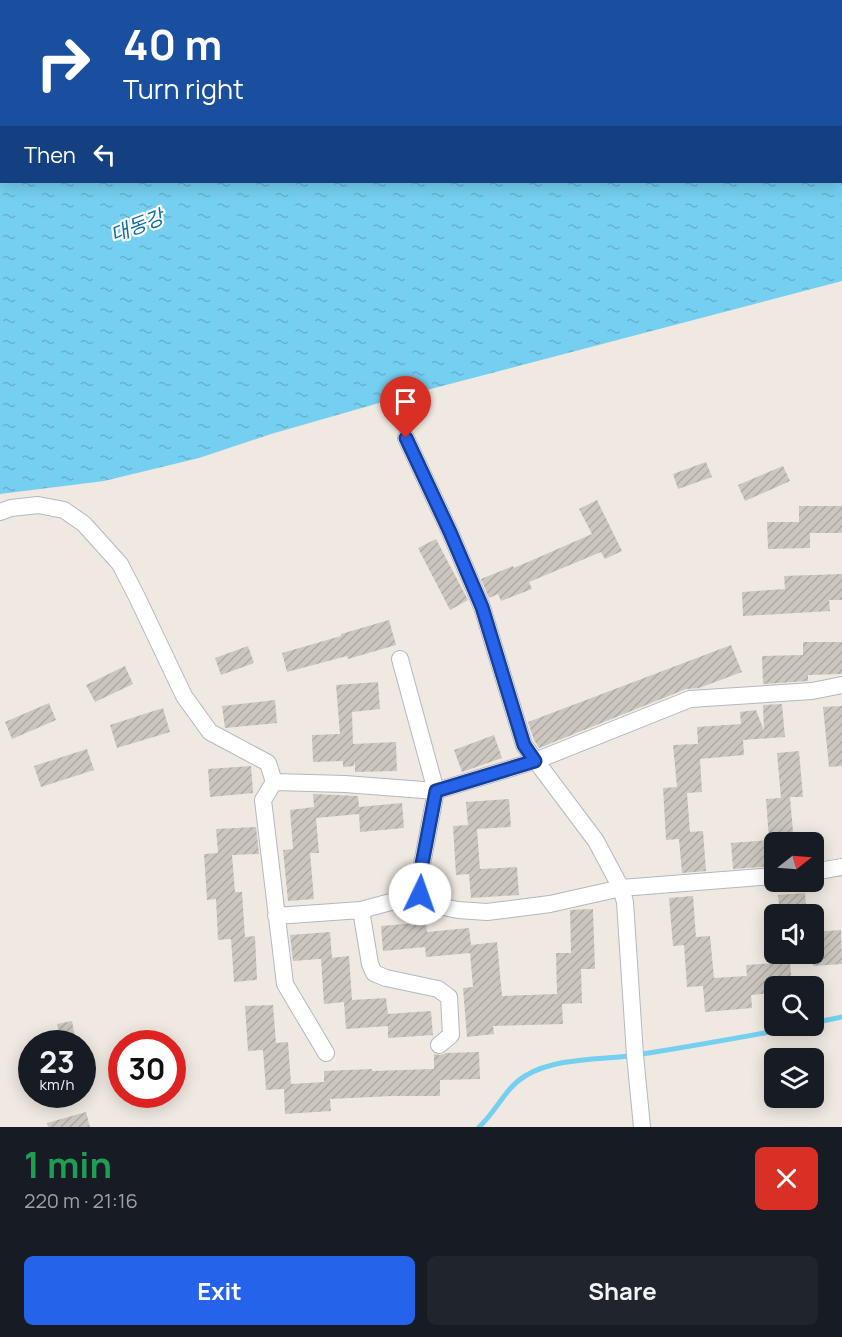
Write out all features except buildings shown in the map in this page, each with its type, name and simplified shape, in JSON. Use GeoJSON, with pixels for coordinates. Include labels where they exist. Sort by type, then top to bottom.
{"type":"FeatureCollection","features":[{"type":"Feature","properties":{"kind":"street"},"geometry":{"type":"LineString","coordinates":[[406,438],[482,607],[524,745],[596,841],[626,902],[635,1055],[642,1127]]}},
{"type":"Feature","properties":{"kind":"street"},"geometry":{"type":"LineString","coordinates":[[0,513],[11,508],[38,505],[64,510],[84,524],[120,564],[184,696],[210,732],[268,763],[274,782],[263,800],[285,984],[326,1053]]}},
{"type":"Feature","properties":{"kind":"street"},"geometry":{"type":"LineString","coordinates":[[400,659],[436,791],[422,864],[420,894]]}},
{"type":"Feature","properties":{"kind":"street"},"geometry":{"type":"LineString","coordinates":[[274,782],[345,784],[436,791],[535,761],[690,699],[812,691],[842,685]]}},
{"type":"Feature","properties":{"kind":"street"},"geometry":{"type":"LineString","coordinates":[[824,870],[842,867]]}},
{"type":"Feature","properties":{"kind":"street"},"geometry":{"type":"LineString","coordinates":[[420,894],[434,905],[488,912],[550,904],[621,888],[764,877]]}},
{"type":"Feature","properties":{"kind":"street"},"geometry":{"type":"LineString","coordinates":[[276,916],[361,910],[420,894]]}},
{"type":"Feature","properties":{"kind":"street"},"geometry":{"type":"LineString","coordinates":[[361,910],[370,964],[374,973],[386,978],[438,989],[449,997],[451,1035],[439,1045]]}},
{"type":"Feature","properties":{"kind":"water","name":"대동강"},"geometry":{"type":"Polygon","coordinates":[[[0,183],[842,183],[842,281],[400,397],[271,434],[199,458],[104,481],[0,494],[0,183]]]}},
{"type":"Feature","properties":{"kind":"waterway"},"geometry":{"type":"LineString","coordinates":[[824,1021],[842,1017]]}},
{"type":"Feature","properties":{"kind":"waterway"},"geometry":{"type":"LineString","coordinates":[[479,1127],[518,1081],[551,1065],[637,1055],[764,1033]]}},
{"type":"Feature","properties":{"kind":"route"},"geometry":{"type":"LineString","coordinates":[[406,438],[482,607],[524,745],[535,761],[436,791],[422,864],[420,894]]}}]}
